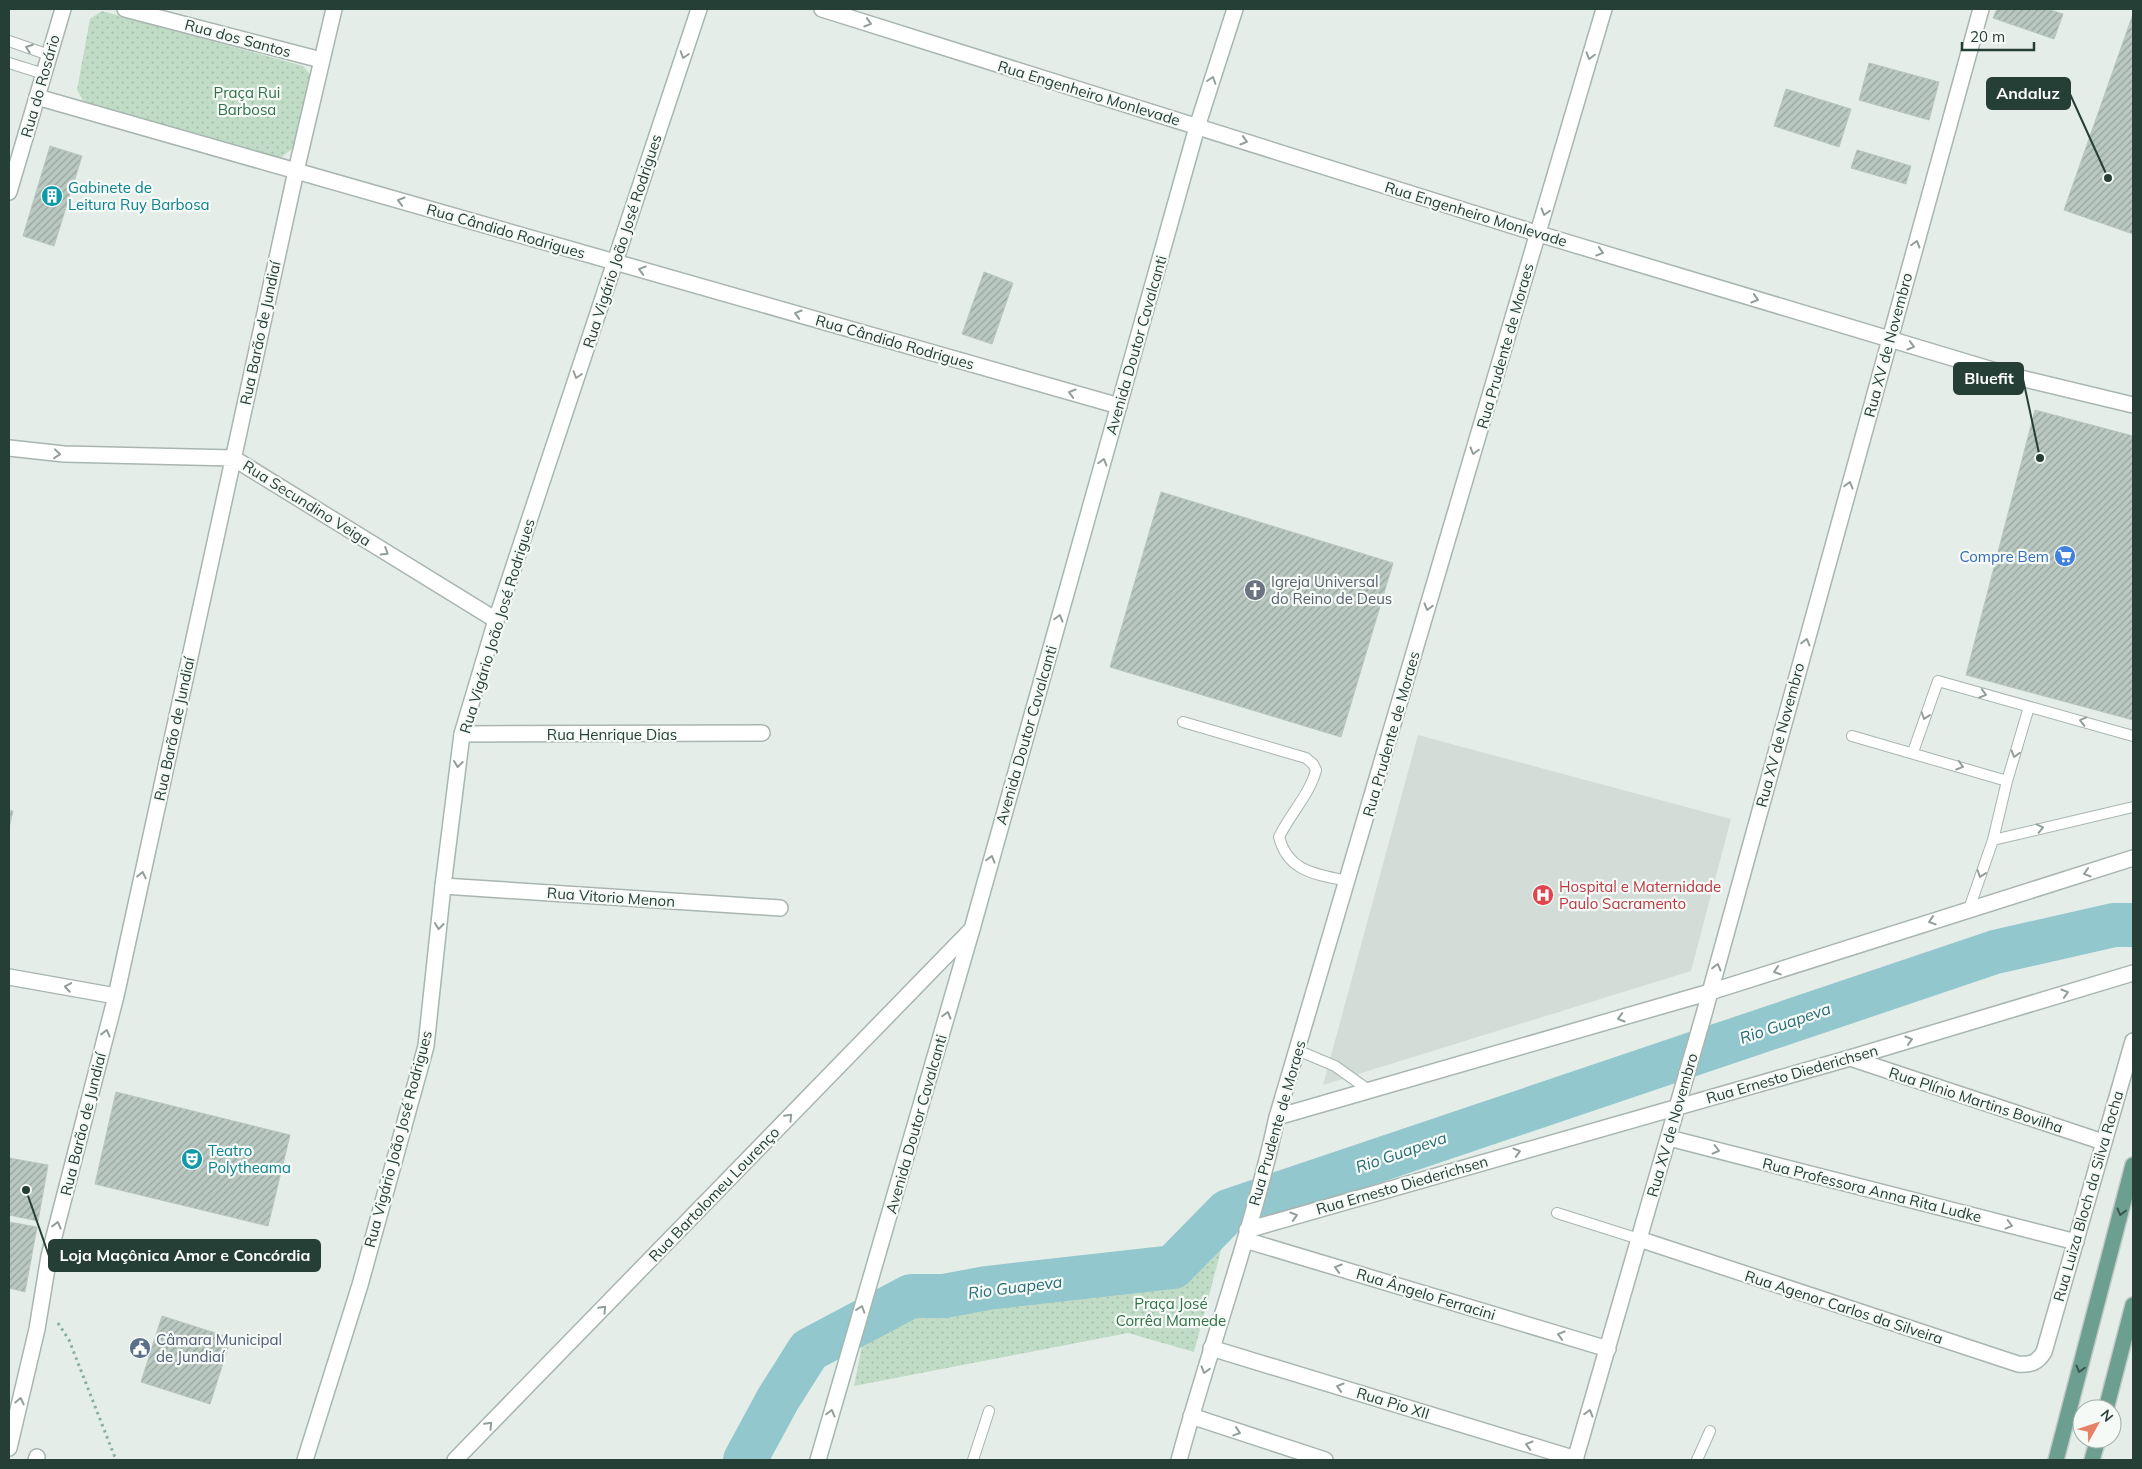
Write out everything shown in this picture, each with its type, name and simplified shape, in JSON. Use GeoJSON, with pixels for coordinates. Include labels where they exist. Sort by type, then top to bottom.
{"type":"FeatureCollection","features":[{"type":"Feature","properties":{"kind":"main road"},"geometry":{"type":"LineString","coordinates":[[2056,1460],[2133,1165]]}},
{"type":"Feature","properties":{"kind":"main road"},"geometry":{"type":"LineString","coordinates":[[2109,1399],[2133,1305]]}},
{"type":"Feature","properties":{"kind":"street","name":"Rua do Rosário"},"geometry":{"type":"LineString","coordinates":[[9,192],[63,9]]}},
{"type":"Feature","properties":{"kind":"street","name":"Rua dos Santos"},"geometry":{"type":"LineString","coordinates":[[126,9],[321,60]]}},
{"type":"Feature","properties":{"kind":"street","name":"Rua Barão de Jundiaí"},"geometry":{"type":"LineString","coordinates":[[9,1448],[37,1329],[49,1256],[116,996],[296,171],[334,9]]}},
{"type":"Feature","properties":{"kind":"street","name":"Rua Vigário João José Rodrigues"},"geometry":{"type":"LineString","coordinates":[[305,1460],[360,1285],[426,1046],[462,734],[496,620],[699,9]]}},
{"type":"Feature","properties":{"kind":"street","name":"Rua Engenheiro Monlevade"},"geometry":{"type":"LineString","coordinates":[[822,9],[1539,234],[2016,376],[2133,406]]}},
{"type":"Feature","properties":{"kind":"street","name":"Avenida Doutor Cavalcanti"},"geometry":{"type":"LineString","coordinates":[[818,1460],[847,1354],[876,1264],[972,928],[1197,127],[1235,9]]}},
{"type":"Feature","properties":{"kind":"street","name":"Rua Prudente de Moraes"},"geometry":{"type":"LineString","coordinates":[[1179,1460],[1246,1235],[1277,1117],[1604,9]]}},
{"type":"Feature","properties":{"kind":"street","name":"Rua XV de Novembro"},"geometry":{"type":"LineString","coordinates":[[1575,1460],[1704,1014],[1981,9]]}},
{"type":"Feature","properties":{"kind":"street","name":"Rua Cândido Rodrigues"},"geometry":{"type":"LineString","coordinates":[[37,97],[1119,406]]}},
{"type":"Feature","properties":{"kind":"street","name":"Rua Secundino Veiga"},"geometry":{"type":"LineString","coordinates":[[9,448],[64,454],[233,458],[496,620]]}},
{"type":"Feature","properties":{"kind":"street","name":"Rua Henrique Dias"},"geometry":{"type":"LineString","coordinates":[[462,734],[762,733]]}},
{"type":"Feature","properties":{"kind":"street"},"geometry":{"type":"LineString","coordinates":[[1277,1117],[1710,992],[2133,858]]}},
{"type":"Feature","properties":{"kind":"street","name":"Rua Vitorio Menon"},"geometry":{"type":"LineString","coordinates":[[443,886],[780,908]]}},
{"type":"Feature","properties":{"kind":"street","name":"Rua Bartolomeu Lourenço"},"geometry":{"type":"LineString","coordinates":[[456,1460],[972,928]]}},
{"type":"Feature","properties":{"kind":"street","name":"Rua Ernesto Diederichsen"},"geometry":{"type":"LineString","coordinates":[[1246,1235],[2133,973]]}},
{"type":"Feature","properties":{"kind":"street"},"geometry":{"type":"LineString","coordinates":[[9,977],[116,996]]}},
{"type":"Feature","properties":{"kind":"street","name":"Rua Luiza Bloch da Silva Rocha"},"geometry":{"type":"LineString","coordinates":[[2044,1352],[2133,1041]]}},
{"type":"Feature","properties":{"kind":"street","name":"Rua Plínio Martins Bovilha"},"geometry":{"type":"LineString","coordinates":[[1850,1058],[2103,1142]]}},
{"type":"Feature","properties":{"kind":"street","name":"Rua Professora Anna Rita Ludke"},"geometry":{"type":"LineString","coordinates":[[1669,1138],[2076,1242]]}},
{"type":"Feature","properties":{"kind":"street","name":"Rua Ângelo Ferracini"},"geometry":{"type":"LineString","coordinates":[[1246,1235],[1608,1348]]}},
{"type":"Feature","properties":{"kind":"street","name":"Rua Agenor Carlos da Silveira"},"geometry":{"type":"LineString","coordinates":[[1639,1240],[2018,1364],[2030,1365],[2039,1359],[2044,1352]]}},
{"type":"Feature","properties":{"kind":"street","name":"Rua Pio XII"},"geometry":{"type":"LineString","coordinates":[[1211,1348],[1575,1460]]}},
{"type":"Feature","properties":{"kind":"street"},"geometry":{"type":"LineString","coordinates":[[1191,1416],[1325,1460]]}},
{"type":"Feature","properties":{"kind":"lane"},"geometry":{"type":"LineString","coordinates":[[9,41],[49,56]]}},
{"type":"Feature","properties":{"kind":"lane"},"geometry":{"type":"LineString","coordinates":[[9,63],[44,74]]}},
{"type":"Feature","properties":{"kind":"lane"},"geometry":{"type":"LineString","coordinates":[[1913,752],[1938,681],[2133,736]]}},
{"type":"Feature","properties":{"kind":"lane"},"geometry":{"type":"LineString","coordinates":[[1970,909],[1993,840],[2007,781],[2029,707]]}},
{"type":"Feature","properties":{"kind":"lane"},"geometry":{"type":"LineString","coordinates":[[1183,722],[1306,758],[1313,764],[1316,770],[1314,778],[1287,820],[1279,837],[1282,851],[1296,866],[1315,874],[1347,882]]}},
{"type":"Feature","properties":{"kind":"lane"},"geometry":{"type":"LineString","coordinates":[[1852,736],[1913,752],[2007,781]]}},
{"type":"Feature","properties":{"kind":"lane"},"geometry":{"type":"LineString","coordinates":[[1993,840],[2133,807]]}},
{"type":"Feature","properties":{"kind":"lane"},"geometry":{"type":"LineString","coordinates":[[1297,1050],[1335,1066],[1370,1091]]}},
{"type":"Feature","properties":{"kind":"lane"},"geometry":{"type":"LineString","coordinates":[[1557,1213],[1639,1240]]}},
{"type":"Feature","properties":{"kind":"lane"},"geometry":{"type":"LineString","coordinates":[[973,1460],[989,1411]]}},
{"type":"Feature","properties":{"kind":"lane"},"geometry":{"type":"LineString","coordinates":[[1697,1460],[1710,1430]]}},
{"type":"Feature","properties":{"kind":"path"},"geometry":{"type":"LineString","coordinates":[[69,1340],[116,1460]]}},
{"type":"Feature","properties":{"kind":"shaded area","name":"Hospital e Maternidade Paulo Sacramento"},"geometry":{"type":"Polygon","coordinates":[[[1418,735],[1731,819],[1691,971],[1323,1085],[1418,735]]]}},
{"type":"Feature","properties":{"kind":"green space","name":"Praça Rui Barbosa"},"geometry":{"type":"Polygon","coordinates":[[[102,11],[303,66],[310,74],[293,148],[278,160],[85,104],[77,90],[90,19],[102,11]]]}},
{"type":"Feature","properties":{"kind":"green space","name":"Praça José Corrêa Mamede"},"geometry":{"type":"Polygon","coordinates":[[[1228,1224],[1194,1352],[1128,1333],[854,1386],[864,1336],[935,1309],[1098,1292],[1184,1274],[1228,1224]]]}},
{"type":"Feature","properties":{"kind":"building"},"geometry":{"type":"Polygon","coordinates":[[[1997,9],[2048,9],[2063,14],[2054,39],[1993,18],[1997,9]]]}},
{"type":"Feature","properties":{"kind":"building"},"geometry":{"type":"Polygon","coordinates":[[[2133,14],[2133,234],[2064,210],[2133,14]]]}},
{"type":"Feature","properties":{"kind":"building"},"geometry":{"type":"Polygon","coordinates":[[[1869,63],[1939,82],[1929,120],[1859,100],[1869,63]]]}},
{"type":"Feature","properties":{"kind":"building"},"geometry":{"type":"Polygon","coordinates":[[[1786,89],[1851,109],[1839,147],[1774,126],[1786,89]]]}},
{"type":"Feature","properties":{"kind":"building","name":"Gabinete de Leitura Ruy Barbosa"},"geometry":{"type":"Polygon","coordinates":[[[50,146],[82,156],[54,246],[23,236],[50,146]]]}},
{"type":"Feature","properties":{"kind":"building"},"geometry":{"type":"Polygon","coordinates":[[[1857,150],[1911,166],[1906,184],[1851,168],[1857,150]]]}},
{"type":"Feature","properties":{"kind":"building"},"geometry":{"type":"Polygon","coordinates":[[[984,272],[1013,283],[992,344],[962,334],[984,272]]]}},
{"type":"Feature","properties":{"kind":"building","name":"Compre Bem"},"geometry":{"type":"Polygon","coordinates":[[[2035,410],[2133,436],[2133,720],[1966,675],[2035,410]]]}},
{"type":"Feature","properties":{"kind":"building"},"geometry":{"type":"Polygon","coordinates":[[[1161,492],[1393,563],[1341,737],[1110,667],[1161,492]]]}},
{"type":"Feature","properties":{"kind":"building"},"geometry":{"type":"Polygon","coordinates":[[[9,810],[13,811],[9,828],[9,810]]]}},
{"type":"Feature","properties":{"kind":"building","name":"Teatro Polytheama"},"geometry":{"type":"Polygon","coordinates":[[[116,1092],[290,1135],[268,1226],[95,1184],[116,1092]]]}},
{"type":"Feature","properties":{"kind":"building"},"geometry":{"type":"Polygon","coordinates":[[[9,1158],[48,1165],[38,1221],[9,1215],[9,1158]]]}},
{"type":"Feature","properties":{"kind":"building"},"geometry":{"type":"Polygon","coordinates":[[[9,1222],[37,1227],[25,1292],[9,1288],[9,1222]]]}},
{"type":"Feature","properties":{"kind":"building"},"geometry":{"type":"Polygon","coordinates":[[[162,1316],[231,1338],[210,1404],[141,1382],[162,1316]]]}},
{"type":"Feature","properties":{"kind":"waterway","name":"Rio Guapeva"},"geometry":{"type":"LineString","coordinates":[[745,1460],[778,1399],[809,1350],[911,1296],[944,1296],[987,1288],[1173,1267],[1228,1211],[1995,952],[2114,925],[2133,925]]}},
{"type":"Feature","properties":{"kind":"place","name":"Andaluz"},"geometry":{"type":"Point","coordinates":[2108,178]}},
{"type":"Feature","properties":{"kind":"place","name":"Gabinete de Leitura Ruy Barbosa"},"geometry":{"type":"Point","coordinates":[52,196]}},
{"type":"Feature","properties":{"kind":"place","name":"Bluefit"},"geometry":{"type":"Point","coordinates":[2040,458]}},
{"type":"Feature","properties":{"kind":"place","name":"Compre Bem"},"geometry":{"type":"Point","coordinates":[2065,556]}},
{"type":"Feature","properties":{"kind":"place","name":"Igreja Universal do Reino de Deus"},"geometry":{"type":"Point","coordinates":[1255,590]}},
{"type":"Feature","properties":{"kind":"place","name":"Hospital e Maternidade Paulo Sacramento"},"geometry":{"type":"Point","coordinates":[1543,895]}},
{"type":"Feature","properties":{"kind":"place","name":"Teatro Polytheama"},"geometry":{"type":"Point","coordinates":[192,1159]}},
{"type":"Feature","properties":{"kind":"place","name":"Loja Maçônica Amor e Concórdia"},"geometry":{"type":"Point","coordinates":[26,1190]}},
{"type":"Feature","properties":{"kind":"place","name":"Câmara Municipal de Jundiaí"},"geometry":{"type":"Point","coordinates":[140,1348]}}]}
